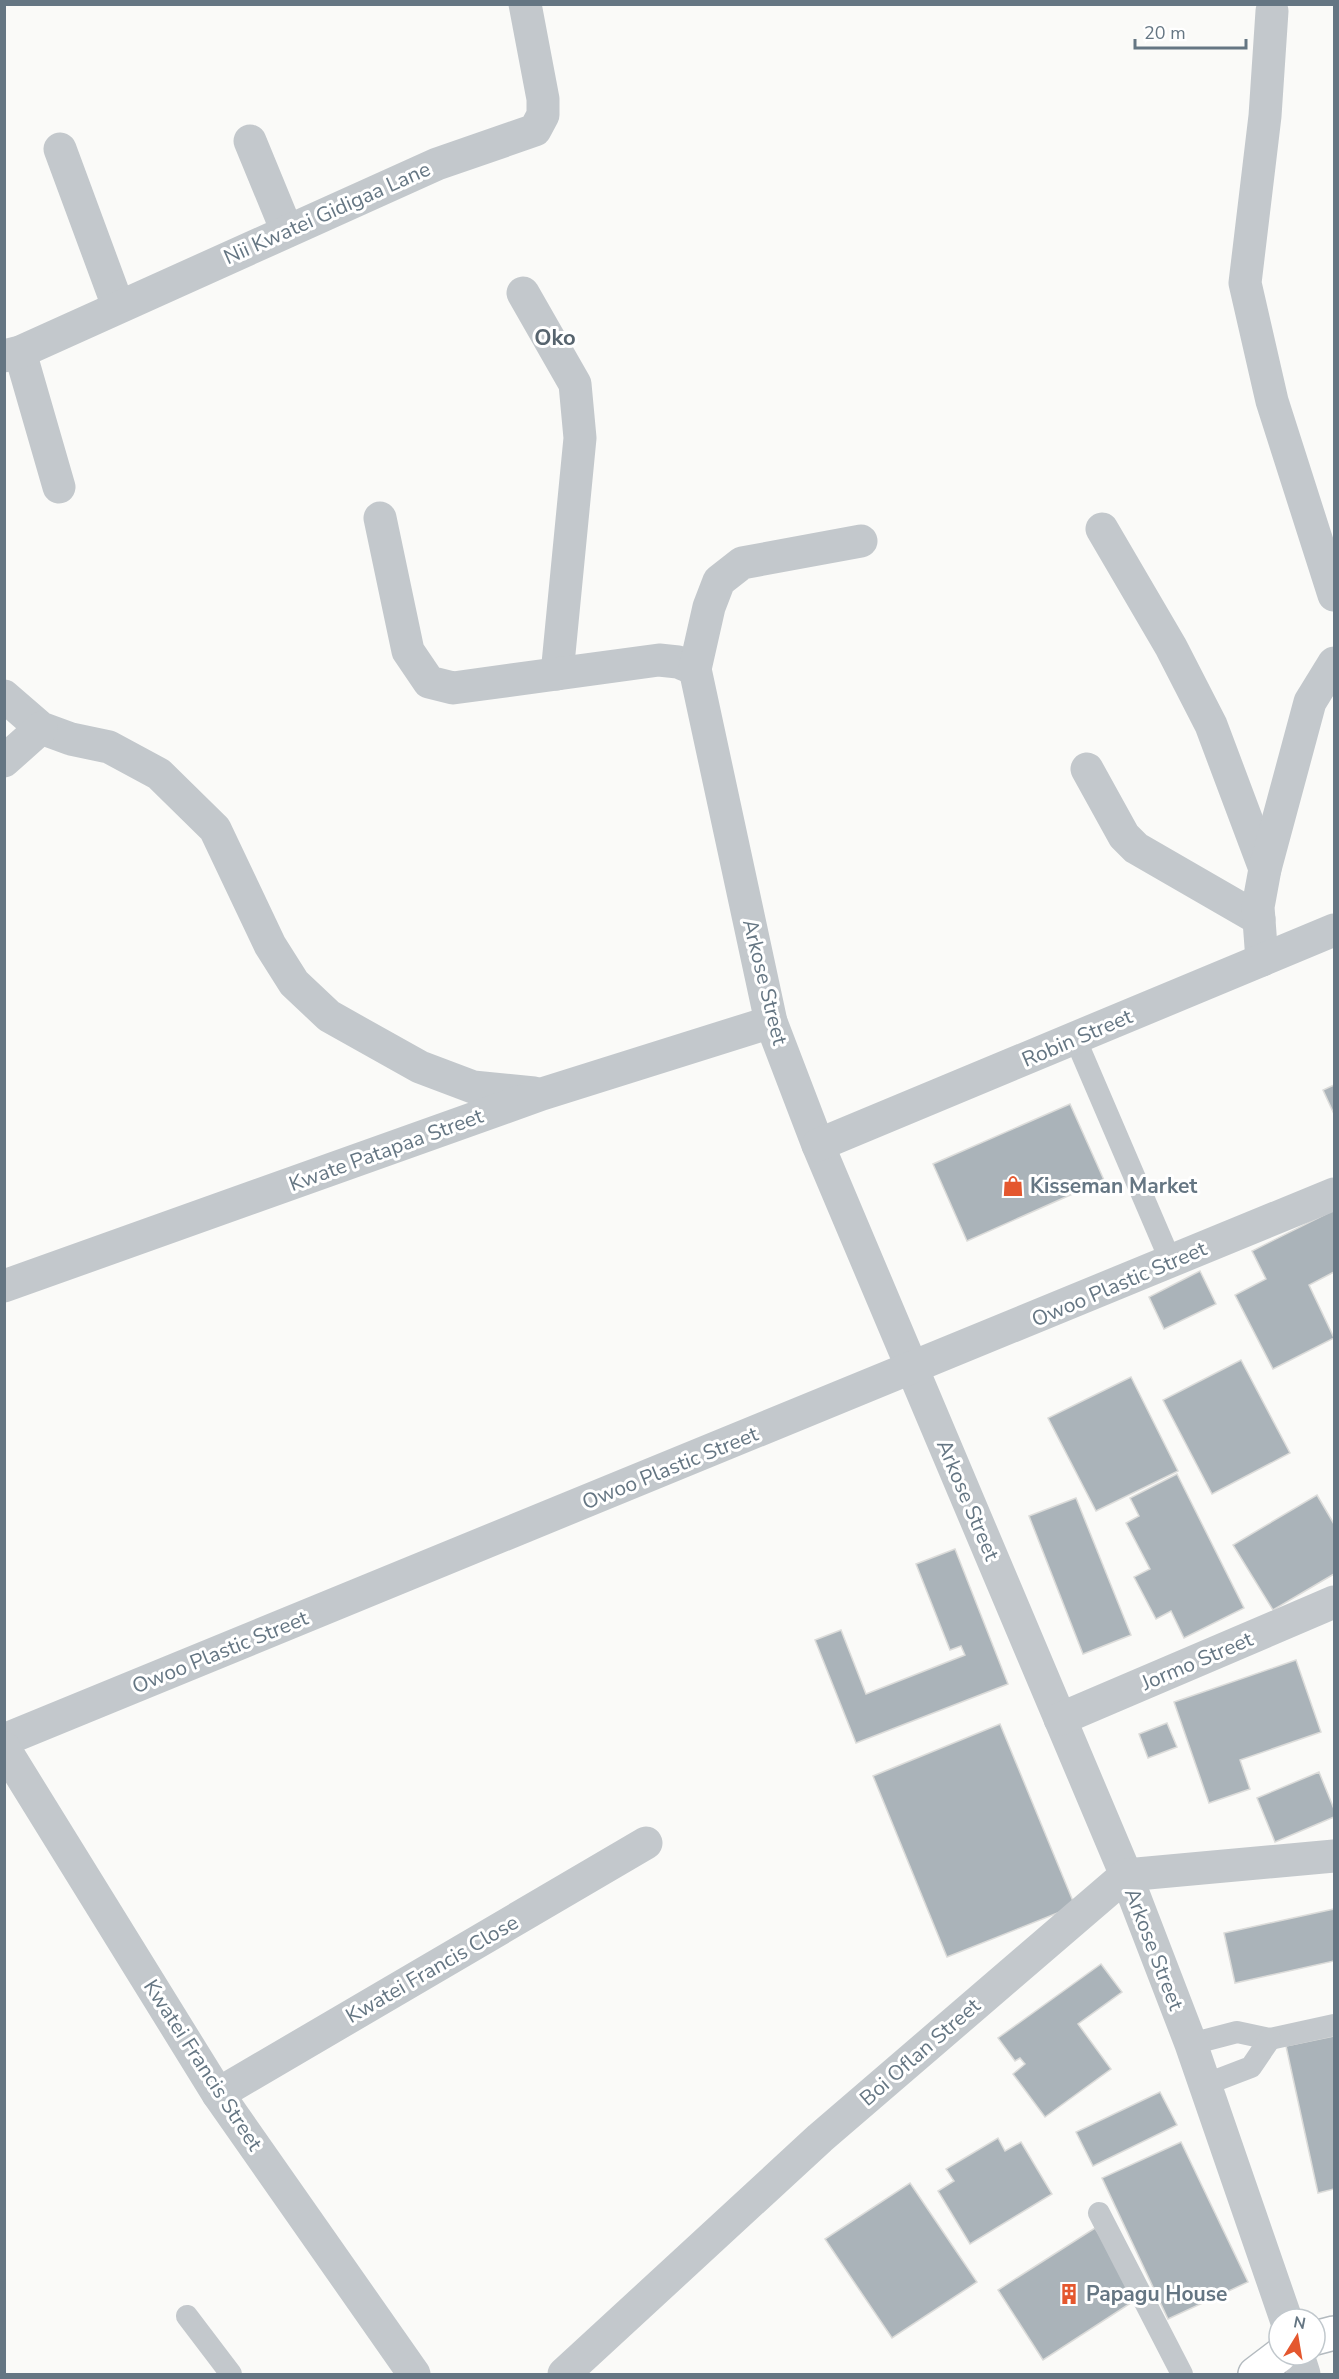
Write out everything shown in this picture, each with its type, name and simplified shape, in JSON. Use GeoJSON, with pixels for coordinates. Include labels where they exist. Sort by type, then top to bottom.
{"type":"FeatureCollection","features":[{"type":"Feature","properties":{"kind":"main road"},"geometry":{"type":"LineString","coordinates":[[1255,2374],[1267,2365]]}},
{"type":"Feature","properties":{"kind":"street","name":"Nii Kwatei Gidigaa Lane"},"geometry":{"type":"LineString","coordinates":[[12,354],[454,157],[535,130],[543,115],[543,99],[525,4]]}},
{"type":"Feature","properties":{"kind":"street"},"geometry":{"type":"LineString","coordinates":[[1272,11],[1265,116],[1245,283],[1272,401],[1335,595]]}},
{"type":"Feature","properties":{"kind":"street"},"geometry":{"type":"LineString","coordinates":[[250,141],[287,231]]}},
{"type":"Feature","properties":{"kind":"street"},"geometry":{"type":"LineString","coordinates":[[60,149],[118,306]]}},
{"type":"Feature","properties":{"kind":"street"},"geometry":{"type":"LineString","coordinates":[[523,293],[575,384],[579,412],[580,438],[557,675]]}},
{"type":"Feature","properties":{"kind":"street"},"geometry":{"type":"LineString","coordinates":[[12,354],[59,487]]}},
{"type":"Feature","properties":{"kind":"street"},"geometry":{"type":"LineString","coordinates":[[380,518],[408,651],[429,682],[453,688],[659,660],[678,662],[695,669],[709,607],[719,580],[742,563],[861,541]]}},
{"type":"Feature","properties":{"kind":"street"},"geometry":{"type":"LineString","coordinates":[[1102,529],[1171,647],[1211,725],[1265,869]]}},
{"type":"Feature","properties":{"kind":"street"},"geometry":{"type":"LineString","coordinates":[[1262,960],[1258,907],[1265,869],[1310,702],[1335,663]]}},
{"type":"Feature","properties":{"kind":"street","name":"Arkose Street"},"geometry":{"type":"LineString","coordinates":[[695,669],[771,1022],[818,1145],[1125,1875],[1191,2044],[1282,2307]]}},
{"type":"Feature","properties":{"kind":"street"},"geometry":{"type":"LineString","coordinates":[[4,696],[41,728],[70,739],[109,747],[159,774],[215,829],[270,945],[294,982],[329,1016],[420,1066],[473,1087],[542,1094]]}},
{"type":"Feature","properties":{"kind":"street"},"geometry":{"type":"LineString","coordinates":[[4,761],[41,728]]}},
{"type":"Feature","properties":{"kind":"street"},"geometry":{"type":"LineString","coordinates":[[1087,769],[1124,836],[1136,848],[1259,919]]}},
{"type":"Feature","properties":{"kind":"street","name":"Robin Street"},"geometry":{"type":"LineString","coordinates":[[818,1145],[1335,930]]}},
{"type":"Feature","properties":{"kind":"street","name":"Kwate Patapaa Street"},"geometry":{"type":"LineString","coordinates":[[4,1286],[542,1094],[771,1022]]}},
{"type":"Feature","properties":{"kind":"street","name":"Owoo Plastic Street"},"geometry":{"type":"LineString","coordinates":[[4,1740],[1335,1194]]}},
{"type":"Feature","properties":{"kind":"street","name":"Jormo Street"},"geometry":{"type":"LineString","coordinates":[[1060,1719],[1335,1602]]}},
{"type":"Feature","properties":{"kind":"street","name":"Kwatei Francis Street"},"geometry":{"type":"LineString","coordinates":[[4,1748],[218,2094],[414,2374]]}},
{"type":"Feature","properties":{"kind":"street","name":"Kwatei Francis Close"},"geometry":{"type":"LineString","coordinates":[[218,2094],[646,1843]]}},
{"type":"Feature","properties":{"kind":"street"},"geometry":{"type":"LineString","coordinates":[[1125,1875],[1335,1856]]}},
{"type":"Feature","properties":{"kind":"street","name":"Boi Oflan Street"},"geometry":{"type":"LineString","coordinates":[[564,2374],[820,2138],[1125,1875]]}},
{"type":"Feature","properties":{"kind":"lane"},"geometry":{"type":"LineString","coordinates":[[1075,1038],[1171,1262]]}},
{"type":"Feature","properties":{"kind":"lane"},"geometry":{"type":"LineString","coordinates":[[1191,2044],[1237,2032],[1270,2039],[1335,2025]]}},
{"type":"Feature","properties":{"kind":"lane"},"geometry":{"type":"LineString","coordinates":[[1204,2085],[1251,2067],[1270,2039]]}},
{"type":"Feature","properties":{"kind":"lane"},"geometry":{"type":"LineString","coordinates":[[1100,2213],[1182,2374]]}},
{"type":"Feature","properties":{"kind":"lane"},"geometry":{"type":"LineString","coordinates":[[187,2316],[231,2374]]}},
{"type":"Feature","properties":{"kind":"building"},"geometry":{"type":"Polygon","coordinates":[[[1334,1085],[1334,1114],[1323,1090],[1334,1085]]]}},
{"type":"Feature","properties":{"kind":"building"},"geometry":{"type":"Polygon","coordinates":[[[1070,1104],[1104,1180],[967,1241],[933,1164],[1070,1104]]]}},
{"type":"Feature","properties":{"kind":"building"},"geometry":{"type":"Polygon","coordinates":[[[1334,1210],[1334,1272],[1309,1285],[1334,1338],[1273,1369],[1235,1295],[1266,1279],[1252,1251],[1334,1210]]]}},
{"type":"Feature","properties":{"kind":"building"},"geometry":{"type":"Polygon","coordinates":[[[1200,1271],[1216,1304],[1164,1329],[1149,1297],[1200,1271]]]}},
{"type":"Feature","properties":{"kind":"building"},"geometry":{"type":"Polygon","coordinates":[[[1241,1360],[1290,1453],[1212,1494],[1163,1400],[1241,1360]]]}},
{"type":"Feature","properties":{"kind":"building"},"geometry":{"type":"Polygon","coordinates":[[[1131,1377],[1178,1471],[1096,1511],[1048,1418],[1131,1377]]]}},
{"type":"Feature","properties":{"kind":"building"},"geometry":{"type":"Polygon","coordinates":[[[1177,1474],[1244,1608],[1184,1638],[1171,1611],[1156,1619],[1134,1577],[1150,1569],[1126,1523],[1139,1516],[1130,1498],[1177,1474]]]}},
{"type":"Feature","properties":{"kind":"building"},"geometry":{"type":"Polygon","coordinates":[[[1317,1495],[1334,1524],[1334,1574],[1273,1610],[1233,1545],[1317,1495]]]}},
{"type":"Feature","properties":{"kind":"building"},"geometry":{"type":"Polygon","coordinates":[[[1076,1498],[1131,1635],[1083,1654],[1029,1516],[1076,1498]]]}},
{"type":"Feature","properties":{"kind":"building"},"geometry":{"type":"Polygon","coordinates":[[[955,1549],[1008,1684],[856,1743],[815,1640],[841,1630],[866,1694],[965,1655],[961,1646],[950,1650],[916,1564],[955,1549]]]}},
{"type":"Feature","properties":{"kind":"building"},"geometry":{"type":"Polygon","coordinates":[[[1296,1660],[1321,1732],[1240,1760],[1250,1789],[1209,1803],[1174,1702],[1296,1660]]]}},
{"type":"Feature","properties":{"kind":"building"},"geometry":{"type":"Polygon","coordinates":[[[1167,1723],[1177,1747],[1148,1758],[1139,1734],[1167,1723]]]}},
{"type":"Feature","properties":{"kind":"building"},"geometry":{"type":"Polygon","coordinates":[[[1000,1724],[1075,1906],[947,1957],[873,1776],[1000,1724]]]}},
{"type":"Feature","properties":{"kind":"building"},"geometry":{"type":"Polygon","coordinates":[[[1319,1772],[1334,1809],[1334,1817],[1275,1842],[1257,1798],[1319,1772]]]}},
{"type":"Feature","properties":{"kind":"building"},"geometry":{"type":"Polygon","coordinates":[[[1334,1909],[1334,1961],[1235,1983],[1224,1933],[1334,1909]]]}},
{"type":"Feature","properties":{"kind":"building"},"geometry":{"type":"Polygon","coordinates":[[[1101,1964],[1122,1992],[1078,2024],[1111,2069],[1045,2117],[1013,2074],[1025,2064],[1020,2058],[1015,2061],[998,2038],[1101,1964]]]}},
{"type":"Feature","properties":{"kind":"building"},"geometry":{"type":"Polygon","coordinates":[[[1334,2036],[1334,2189],[1318,2193],[1286,2046],[1334,2036]]]}},
{"type":"Feature","properties":{"kind":"building"},"geometry":{"type":"Polygon","coordinates":[[[1160,2092],[1177,2125],[1093,2166],[1076,2132],[1160,2092]]]}},
{"type":"Feature","properties":{"kind":"building"},"geometry":{"type":"Polygon","coordinates":[[[998,2138],[1005,2151],[1021,2142],[1052,2194],[970,2244],[938,2191],[954,2181],[946,2169],[998,2138]]]}},
{"type":"Feature","properties":{"kind":"building"},"geometry":{"type":"Polygon","coordinates":[[[1181,2142],[1248,2282],[1168,2319],[1102,2178],[1181,2142]]]}},
{"type":"Feature","properties":{"kind":"building"},"geometry":{"type":"Polygon","coordinates":[[[910,2183],[977,2282],[892,2338],[825,2239],[910,2183]]]}},
{"type":"Feature","properties":{"kind":"building","name":"Papagu House"},"geometry":{"type":"Polygon","coordinates":[[[1095,2228],[1140,2297],[1043,2360],[998,2290],[1095,2228]]]}},
{"type":"Feature","properties":{"kind":"place","name":"Kisseman Market"},"geometry":{"type":"Point","coordinates":[1013,1186]}},
{"type":"Feature","properties":{"kind":"place","name":"Papagu House"},"geometry":{"type":"Point","coordinates":[1069,2294]}},
{"type":"Feature","properties":{"kind":"district","name":"Oko"},"geometry":{"type":"Point","coordinates":[555,338]}}]}
